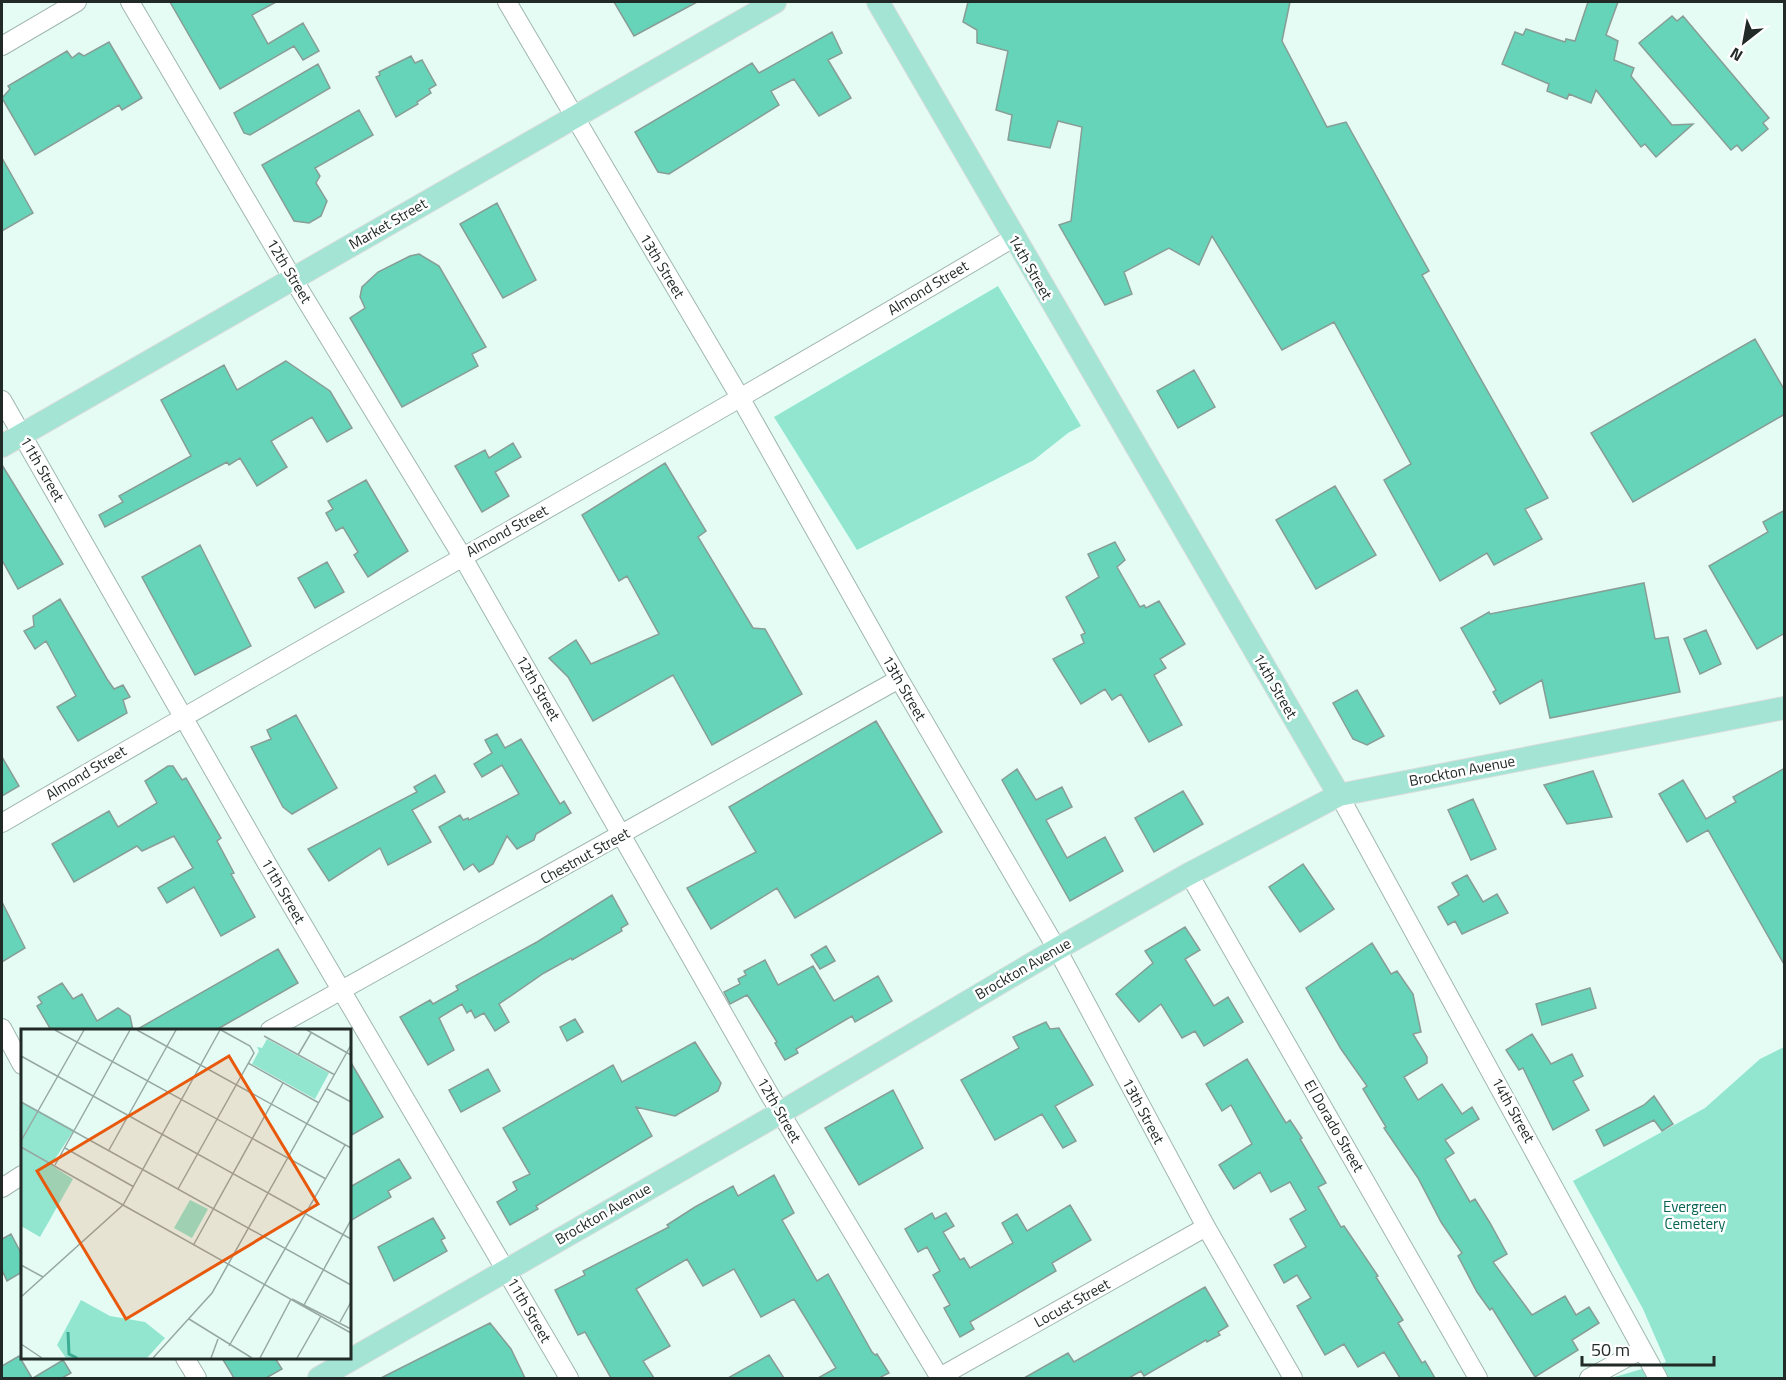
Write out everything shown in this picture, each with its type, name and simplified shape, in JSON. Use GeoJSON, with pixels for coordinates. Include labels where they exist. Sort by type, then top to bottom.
{"type":"FeatureCollection","features":[{"type":"Feature","properties":{"kind":"main road","name":"Market Street"},"geometry":{"type":"LineString","coordinates":[[2,446],[775,2]]}},
{"type":"Feature","properties":{"kind":"main road","name":"14th Street"},"geometry":{"type":"LineString","coordinates":[[878,2],[1013,238],[1339,795]]}},
{"type":"Feature","properties":{"kind":"main road","name":"Brockton Avenue"},"geometry":{"type":"LineString","coordinates":[[319,1378],[780,1113],[1057,949],[1190,874],[1339,795],[1785,708]]}},
{"type":"Feature","properties":{"kind":"street"},"geometry":{"type":"LineString","coordinates":[[2,45],[77,2]]}},
{"type":"Feature","properties":{"kind":"street","name":"12th Street"},"geometry":{"type":"LineString","coordinates":[[130,2],[293,279],[462,556],[780,1113],[939,1378]]}},
{"type":"Feature","properties":{"kind":"street","name":"13th Street"},"geometry":{"type":"LineString","coordinates":[[507,2],[741,399],[899,679],[1057,949],[1206,1227],[1293,1378]]}},
{"type":"Feature","properties":{"kind":"street","name":"Almond Street"},"geometry":{"type":"LineString","coordinates":[[2,823],[184,715],[741,399],[1013,238]]}},
{"type":"Feature","properties":{"kind":"street","name":"11th Street"},"geometry":{"type":"LineString","coordinates":[[2,400],[341,990],[569,1378]]}},
{"type":"Feature","properties":{"kind":"street","name":"Chestnut Street"},"geometry":{"type":"LineString","coordinates":[[272,1029],[899,679]]}},
{"type":"Feature","properties":{"kind":"street","name":"14th Street"},"geometry":{"type":"LineString","coordinates":[[1339,795],[1658,1378]]}},
{"type":"Feature","properties":{"kind":"street","name":"El Dorado Street"},"geometry":{"type":"LineString","coordinates":[[1190,874],[1478,1378]]}},
{"type":"Feature","properties":{"kind":"street"},"geometry":{"type":"LineString","coordinates":[[2,1028],[21,1063]]}},
{"type":"Feature","properties":{"kind":"street"},"geometry":{"type":"LineString","coordinates":[[2,1188],[21,1176]]}},
{"type":"Feature","properties":{"kind":"street","name":"Locust Street"},"geometry":{"type":"LineString","coordinates":[[939,1378],[1206,1227]]}},
{"type":"Feature","properties":{"kind":"street"},"geometry":{"type":"LineString","coordinates":[[1589,1378],[1641,1350]]}},
{"type":"Feature","properties":{"kind":"street"},"geometry":{"type":"LineString","coordinates":[[186,1359],[197,1378]]}},
{"type":"Feature","properties":{"kind":"green space"},"geometry":{"type":"Polygon","coordinates":[[[998,286],[1081,426],[1068,433],[1034,460],[857,550],[774,417],[998,286]]]}},
{"type":"Feature","properties":{"kind":"green space","name":"Evergreen Cemetery"},"geometry":{"type":"Polygon","coordinates":[[[1784,1047],[1784,1378],[1611,1378],[1666,1362],[1643,1309],[1573,1181],[1705,1108],[1760,1059],[1784,1047]]]}},
{"type":"Feature","properties":{"kind":"building"},"geometry":{"type":"Polygon","coordinates":[[[170,2],[276,2],[252,15],[268,44],[303,23],[319,51],[303,60],[294,46],[220,89],[170,2]]]}},
{"type":"Feature","properties":{"kind":"building"},"geometry":{"type":"Polygon","coordinates":[[[614,2],[697,2],[634,36],[614,2]]]}},
{"type":"Feature","properties":{"kind":"building"},"geometry":{"type":"Polygon","coordinates":[[[968,2],[1290,2],[1282,41],[1327,127],[1346,122],[1429,271],[1422,275],[1548,498],[1525,509],[1542,539],[1494,565],[1487,553],[1440,581],[1384,480],[1411,464],[1334,322],[1282,350],[1212,236],[1199,265],[1169,248],[1124,272],[1132,294],[1105,305],[1059,225],[1071,221],[1082,127],[1058,121],[1050,148],[1008,140],[1012,115],[996,110],[1008,51],[977,43],[977,30],[963,22],[968,2]]]}},
{"type":"Feature","properties":{"kind":"building"},"geometry":{"type":"Polygon","coordinates":[[[1588,2],[1618,2],[1606,35],[1618,41],[1614,60],[1634,68],[1631,76],[1672,125],[1693,124],[1656,157],[1645,144],[1641,147],[1596,90],[1591,103],[1569,94],[1567,99],[1547,91],[1549,84],[1502,64],[1515,32],[1523,35],[1526,29],[1565,42],[1566,39],[1575,41],[1588,2]]]}},
{"type":"Feature","properties":{"kind":"building"},"geometry":{"type":"Polygon","coordinates":[[[1672,16],[1677,21],[1683,16],[1769,118],[1763,123],[1768,129],[1742,151],[1737,145],[1731,150],[1639,43],[1672,16]]]}},
{"type":"Feature","properties":{"kind":"building"},"geometry":{"type":"Polygon","coordinates":[[[832,32],[842,53],[828,60],[851,98],[819,116],[794,79],[771,91],[779,105],[669,174],[658,172],[635,132],[752,63],[759,73],[832,32]]]}},
{"type":"Feature","properties":{"kind":"building"},"geometry":{"type":"Polygon","coordinates":[[[109,42],[142,98],[122,110],[119,105],[35,155],[2,98],[10,89],[8,86],[67,51],[72,58],[79,53],[84,56],[109,42]]]}},
{"type":"Feature","properties":{"kind":"building"},"geometry":{"type":"Polygon","coordinates":[[[411,56],[415,63],[422,60],[436,85],[429,89],[431,93],[417,102],[418,104],[396,117],[376,77],[380,75],[379,72],[411,56]]]}},
{"type":"Feature","properties":{"kind":"building"},"geometry":{"type":"Polygon","coordinates":[[[318,64],[330,88],[250,135],[244,133],[234,113],[318,64]]]}},
{"type":"Feature","properties":{"kind":"building"},"geometry":{"type":"Polygon","coordinates":[[[359,110],[373,135],[315,168],[320,176],[316,183],[327,201],[321,216],[309,223],[294,221],[262,165],[359,110]]]}},
{"type":"Feature","properties":{"kind":"building"},"geometry":{"type":"Polygon","coordinates":[[[2,158],[33,213],[2,231],[2,158]]]}},
{"type":"Feature","properties":{"kind":"building"},"geometry":{"type":"Polygon","coordinates":[[[497,203],[536,280],[503,298],[460,224],[497,203]]]}},
{"type":"Feature","properties":{"kind":"building"},"geometry":{"type":"Polygon","coordinates":[[[419,254],[439,266],[486,347],[472,354],[478,366],[402,407],[350,318],[365,308],[360,297],[362,287],[378,272],[419,254]]]}},
{"type":"Feature","properties":{"kind":"building"},"geometry":{"type":"Polygon","coordinates":[[[1755,339],[1785,391],[1785,414],[1633,502],[1591,433],[1755,339]]]}},
{"type":"Feature","properties":{"kind":"building"},"geometry":{"type":"Polygon","coordinates":[[[286,361],[330,391],[352,428],[327,442],[312,417],[271,441],[287,467],[257,486],[240,458],[229,465],[227,462],[105,527],[99,515],[123,502],[119,496],[191,456],[161,400],[224,365],[237,390],[286,361]]]}},
{"type":"Feature","properties":{"kind":"building"},"geometry":{"type":"Polygon","coordinates":[[[1194,370],[1215,407],[1178,428],[1157,391],[1194,370]]]}},
{"type":"Feature","properties":{"kind":"building"},"geometry":{"type":"Polygon","coordinates":[[[513,443],[521,457],[495,472],[509,496],[482,512],[455,466],[485,450],[489,458],[513,443]]]}},
{"type":"Feature","properties":{"kind":"building"},"geometry":{"type":"Polygon","coordinates":[[[665,463],[706,531],[698,537],[753,628],[765,629],[802,694],[712,745],[673,675],[593,721],[568,677],[549,658],[576,640],[591,664],[659,634],[627,576],[619,581],[582,515],[665,463]]]}},
{"type":"Feature","properties":{"kind":"building"},"geometry":{"type":"Polygon","coordinates":[[[2,465],[63,564],[18,589],[2,560],[2,465]]]}},
{"type":"Feature","properties":{"kind":"building"},"geometry":{"type":"Polygon","coordinates":[[[366,480],[408,551],[368,577],[354,555],[358,552],[343,527],[336,531],[326,513],[333,509],[328,501],[366,480]]]}},
{"type":"Feature","properties":{"kind":"building"},"geometry":{"type":"Polygon","coordinates":[[[1335,486],[1376,555],[1316,589],[1276,520],[1335,486]]]}},
{"type":"Feature","properties":{"kind":"building"},"geometry":{"type":"Polygon","coordinates":[[[1785,510],[1785,633],[1757,649],[1709,566],[1768,532],[1763,522],[1785,510]]]}},
{"type":"Feature","properties":{"kind":"building"},"geometry":{"type":"Polygon","coordinates":[[[1115,542],[1125,560],[1117,567],[1140,607],[1144,605],[1146,608],[1159,601],[1185,644],[1160,659],[1166,668],[1154,675],[1182,725],[1149,742],[1121,694],[1112,700],[1105,689],[1081,704],[1053,659],[1084,643],[1081,635],[1085,633],[1066,597],[1099,577],[1088,554],[1115,542]]]}},
{"type":"Feature","properties":{"kind":"building"},"geometry":{"type":"Polygon","coordinates":[[[200,545],[251,646],[195,675],[142,577],[200,545]]]}},
{"type":"Feature","properties":{"kind":"building"},"geometry":{"type":"Polygon","coordinates":[[[327,562],[344,592],[315,608],[298,578],[327,562]]]}},
{"type":"Feature","properties":{"kind":"building"},"geometry":{"type":"Polygon","coordinates":[[[1644,583],[1655,639],[1668,637],[1680,692],[1550,718],[1542,680],[1500,704],[1493,692],[1496,690],[1461,628],[1489,612],[1490,614],[1644,583]]]}},
{"type":"Feature","properties":{"kind":"building"},"geometry":{"type":"Polygon","coordinates":[[[60,599],[114,689],[123,685],[130,697],[123,700],[127,713],[78,741],[57,707],[76,696],[46,641],[35,649],[24,631],[34,626],[33,616],[60,599]]]}},
{"type":"Feature","properties":{"kind":"building"},"geometry":{"type":"Polygon","coordinates":[[[1706,630],[1721,664],[1700,674],[1684,639],[1706,630]]]}},
{"type":"Feature","properties":{"kind":"building"},"geometry":{"type":"Polygon","coordinates":[[[1357,690],[1384,736],[1367,745],[1353,739],[1333,703],[1357,690]]]}},
{"type":"Feature","properties":{"kind":"building"},"geometry":{"type":"Polygon","coordinates":[[[296,715],[337,788],[292,814],[283,807],[251,747],[271,739],[267,730],[296,715]]]}},
{"type":"Feature","properties":{"kind":"building"},"geometry":{"type":"Polygon","coordinates":[[[876,721],[942,832],[795,918],[777,888],[711,929],[687,888],[756,852],[729,807],[876,721]]]}},
{"type":"Feature","properties":{"kind":"building"},"geometry":{"type":"Polygon","coordinates":[[[497,734],[505,748],[521,739],[560,804],[564,801],[571,813],[536,834],[534,840],[517,849],[507,836],[493,864],[479,872],[473,864],[464,870],[439,827],[460,815],[463,820],[468,818],[469,820],[519,794],[502,765],[482,777],[474,764],[492,753],[485,740],[497,734]]]}},
{"type":"Feature","properties":{"kind":"building"},"geometry":{"type":"Polygon","coordinates":[[[2,757],[19,786],[2,796],[2,757]]]}},
{"type":"Feature","properties":{"kind":"building"},"geometry":{"type":"Polygon","coordinates":[[[168,766],[173,766],[182,780],[186,778],[221,838],[217,841],[234,873],[231,874],[255,917],[221,936],[194,887],[167,903],[158,888],[193,868],[174,836],[142,851],[137,846],[74,882],[52,844],[109,811],[118,827],[157,803],[145,781],[168,766]]]}},
{"type":"Feature","properties":{"kind":"building"},"geometry":{"type":"Polygon","coordinates":[[[1785,768],[1785,966],[1708,830],[1687,842],[1659,794],[1683,780],[1706,819],[1736,802],[1733,797],[1785,768]]]}},
{"type":"Feature","properties":{"kind":"building"},"geometry":{"type":"Polygon","coordinates":[[[1017,769],[1036,800],[1062,787],[1072,807],[1046,820],[1067,858],[1105,837],[1123,871],[1070,901],[1002,780],[1017,769]]]}},
{"type":"Feature","properties":{"kind":"building"},"geometry":{"type":"Polygon","coordinates":[[[1593,771],[1612,817],[1567,824],[1544,785],[1593,771]]]}},
{"type":"Feature","properties":{"kind":"building"},"geometry":{"type":"Polygon","coordinates":[[[435,775],[445,792],[412,810],[431,842],[388,865],[380,848],[329,881],[308,849],[417,792],[414,787],[435,775]]]}},
{"type":"Feature","properties":{"kind":"building"},"geometry":{"type":"Polygon","coordinates":[[[1183,791],[1203,824],[1154,852],[1135,818],[1183,791]]]}},
{"type":"Feature","properties":{"kind":"building"},"geometry":{"type":"Polygon","coordinates":[[[1473,799],[1496,849],[1471,860],[1448,810],[1473,799]]]}},
{"type":"Feature","properties":{"kind":"building"},"geometry":{"type":"Polygon","coordinates":[[[1303,864],[1334,909],[1300,932],[1269,887],[1303,864]]]}},
{"type":"Feature","properties":{"kind":"building"},"geometry":{"type":"Polygon","coordinates":[[[1467,875],[1483,902],[1497,894],[1508,913],[1462,934],[1455,921],[1448,925],[1438,907],[1459,895],[1452,883],[1467,875]]]}},
{"type":"Feature","properties":{"kind":"building"},"geometry":{"type":"Polygon","coordinates":[[[612,895],[628,924],[621,928],[622,931],[572,960],[571,958],[544,973],[499,1004],[509,1022],[495,1031],[484,1013],[475,1018],[471,1010],[467,1013],[462,1004],[439,1018],[454,1050],[428,1065],[400,1017],[430,1000],[433,1004],[458,990],[456,986],[537,942],[612,895]]]}},
{"type":"Feature","properties":{"kind":"building"},"geometry":{"type":"Polygon","coordinates":[[[2,902],[25,948],[2,962],[2,902]]]}},
{"type":"Feature","properties":{"kind":"building"},"geometry":{"type":"Polygon","coordinates":[[[1185,927],[1200,950],[1185,959],[1214,1006],[1228,997],[1243,1022],[1204,1046],[1195,1031],[1182,1038],[1161,1004],[1139,1022],[1116,994],[1153,963],[1145,951],[1185,927]]]}},
{"type":"Feature","properties":{"kind":"building"},"geometry":{"type":"Polygon","coordinates":[[[1372,943],[1391,974],[1397,971],[1413,994],[1421,1032],[1413,1034],[1427,1057],[1427,1063],[1404,1077],[1418,1100],[1442,1084],[1462,1114],[1472,1107],[1479,1119],[1445,1140],[1454,1153],[1445,1159],[1470,1202],[1475,1199],[1507,1254],[1493,1262],[1532,1315],[1565,1296],[1576,1315],[1589,1307],[1599,1323],[1572,1340],[1578,1350],[1535,1377],[1492,1308],[1490,1310],[1477,1292],[1458,1256],[1462,1253],[1441,1222],[1418,1178],[1384,1128],[1386,1127],[1363,1089],[1367,1086],[1341,1049],[1306,988],[1372,943]]]}},
{"type":"Feature","properties":{"kind":"building"},"geometry":{"type":"Polygon","coordinates":[[[826,946],[835,961],[820,969],[811,955],[826,946]]]}},
{"type":"Feature","properties":{"kind":"building"},"geometry":{"type":"Polygon","coordinates":[[[278,949],[298,983],[218,1029],[138,1029],[278,949]]]}},
{"type":"Feature","properties":{"kind":"building"},"geometry":{"type":"Polygon","coordinates":[[[765,960],[778,985],[813,966],[834,1001],[878,976],[892,1001],[855,1022],[852,1016],[796,1049],[798,1053],[785,1060],[775,1043],[777,1042],[747,995],[730,1004],[724,992],[740,984],[738,979],[746,975],[744,971],[765,960]]]}},
{"type":"Feature","properties":{"kind":"building"},"geometry":{"type":"Polygon","coordinates":[[[62,983],[73,999],[82,994],[97,1021],[118,1008],[130,1016],[133,1029],[50,1029],[37,1006],[42,1003],[38,997],[62,983]]]}},
{"type":"Feature","properties":{"kind":"building"},"geometry":{"type":"Polygon","coordinates":[[[1590,988],[1596,1008],[1542,1025],[1536,1004],[1590,988]]]}},
{"type":"Feature","properties":{"kind":"building"},"geometry":{"type":"Polygon","coordinates":[[[575,1019],[583,1032],[567,1041],[560,1027],[575,1019]]]}},
{"type":"Feature","properties":{"kind":"building"},"geometry":{"type":"Polygon","coordinates":[[[1046,1022],[1050,1029],[1059,1028],[1093,1085],[1055,1106],[1076,1141],[1063,1148],[1042,1114],[995,1140],[961,1080],[1019,1048],[1013,1037],[1046,1022]]]}},
{"type":"Feature","properties":{"kind":"building"},"geometry":{"type":"Polygon","coordinates":[[[1532,1034],[1551,1064],[1572,1054],[1583,1076],[1573,1081],[1589,1110],[1553,1130],[1523,1068],[1519,1070],[1506,1050],[1532,1034]]]}},
{"type":"Feature","properties":{"kind":"building"},"geometry":{"type":"Polygon","coordinates":[[[695,1042],[721,1083],[718,1091],[675,1116],[636,1107],[652,1136],[536,1206],[538,1209],[510,1225],[497,1202],[517,1190],[513,1182],[530,1174],[503,1128],[613,1065],[622,1082],[695,1042]]]}},
{"type":"Feature","properties":{"kind":"building"},"geometry":{"type":"Polygon","coordinates":[[[1247,1059],[1286,1123],[1290,1120],[1302,1138],[1300,1139],[1326,1183],[1318,1187],[1341,1227],[1344,1226],[1378,1276],[1376,1277],[1403,1320],[1398,1323],[1422,1363],[1425,1361],[1435,1378],[1400,1378],[1384,1352],[1358,1367],[1344,1344],[1325,1355],[1297,1306],[1311,1298],[1297,1275],[1284,1283],[1274,1265],[1306,1247],[1290,1219],[1306,1210],[1290,1182],[1271,1192],[1260,1172],[1234,1189],[1219,1165],[1252,1144],[1231,1105],[1222,1111],[1206,1084],[1247,1059]]]}},
{"type":"Feature","properties":{"kind":"building"},"geometry":{"type":"Polygon","coordinates":[[[351,1063],[383,1117],[351,1135],[351,1063]]]}},
{"type":"Feature","properties":{"kind":"building"},"geometry":{"type":"Polygon","coordinates":[[[488,1069],[500,1091],[461,1112],[449,1090],[488,1069]]]}},
{"type":"Feature","properties":{"kind":"building"},"geometry":{"type":"Polygon","coordinates":[[[893,1090],[923,1148],[859,1185],[825,1128],[893,1090]]]}},
{"type":"Feature","properties":{"kind":"building"},"geometry":{"type":"Polygon","coordinates":[[[1654,1096],[1673,1124],[1662,1131],[1654,1120],[1604,1146],[1596,1130],[1644,1105],[1654,1096]]]}},
{"type":"Feature","properties":{"kind":"building"},"geometry":{"type":"Polygon","coordinates":[[[399,1159],[411,1178],[388,1191],[391,1197],[351,1220],[351,1186],[399,1159]]]}},
{"type":"Feature","properties":{"kind":"building"},"geometry":{"type":"Polygon","coordinates":[[[774,1175],[794,1213],[782,1220],[817,1281],[828,1274],[872,1352],[877,1354],[889,1373],[879,1378],[818,1378],[836,1368],[794,1299],[761,1317],[734,1269],[703,1286],[687,1259],[636,1289],[670,1346],[643,1361],[654,1378],[611,1378],[585,1332],[578,1335],[555,1290],[585,1275],[583,1271],[669,1227],[667,1225],[733,1186],[738,1196],[774,1175]]]}},
{"type":"Feature","properties":{"kind":"building"},"geometry":{"type":"Polygon","coordinates":[[[1070,1205],[1091,1240],[1052,1263],[1056,1271],[970,1322],[974,1329],[960,1337],[944,1308],[950,1305],[933,1275],[940,1271],[927,1247],[918,1252],[905,1229],[932,1213],[935,1219],[946,1213],[954,1226],[943,1232],[960,1260],[964,1258],[970,1268],[1013,1243],[1002,1223],[1017,1214],[1027,1231],[1070,1205]]]}},
{"type":"Feature","properties":{"kind":"building"},"geometry":{"type":"Polygon","coordinates":[[[433,1218],[445,1238],[441,1240],[447,1251],[394,1281],[378,1247],[433,1218]]]}},
{"type":"Feature","properties":{"kind":"building"},"geometry":{"type":"Polygon","coordinates":[[[11,1234],[21,1253],[21,1273],[7,1281],[2,1270],[2,1239],[11,1234]]]}},
{"type":"Feature","properties":{"kind":"building"},"geometry":{"type":"Polygon","coordinates":[[[1205,1287],[1228,1326],[1218,1332],[1220,1335],[1207,1342],[1206,1340],[1144,1376],[1141,1371],[1129,1378],[1024,1378],[1068,1353],[1074,1362],[1205,1287]]]}},
{"type":"Feature","properties":{"kind":"building"},"geometry":{"type":"Polygon","coordinates":[[[490,1323],[511,1349],[525,1378],[381,1378],[490,1323]]]}},
{"type":"Feature","properties":{"kind":"building"},"geometry":{"type":"Polygon","coordinates":[[[769,1355],[784,1378],[728,1378],[769,1355]]]}},
{"type":"Feature","properties":{"kind":"building"},"geometry":{"type":"Polygon","coordinates":[[[19,1356],[32,1378],[2,1378],[2,1366],[19,1356]]]}},
{"type":"Feature","properties":{"kind":"building"},"geometry":{"type":"Polygon","coordinates":[[[223,1359],[276,1359],[282,1369],[266,1378],[234,1378],[223,1359]]]}},
{"type":"Feature","properties":{"kind":"building"},"geometry":{"type":"Polygon","coordinates":[[[63,1360],[71,1373],[62,1378],[33,1378],[63,1360]]]}}]}
